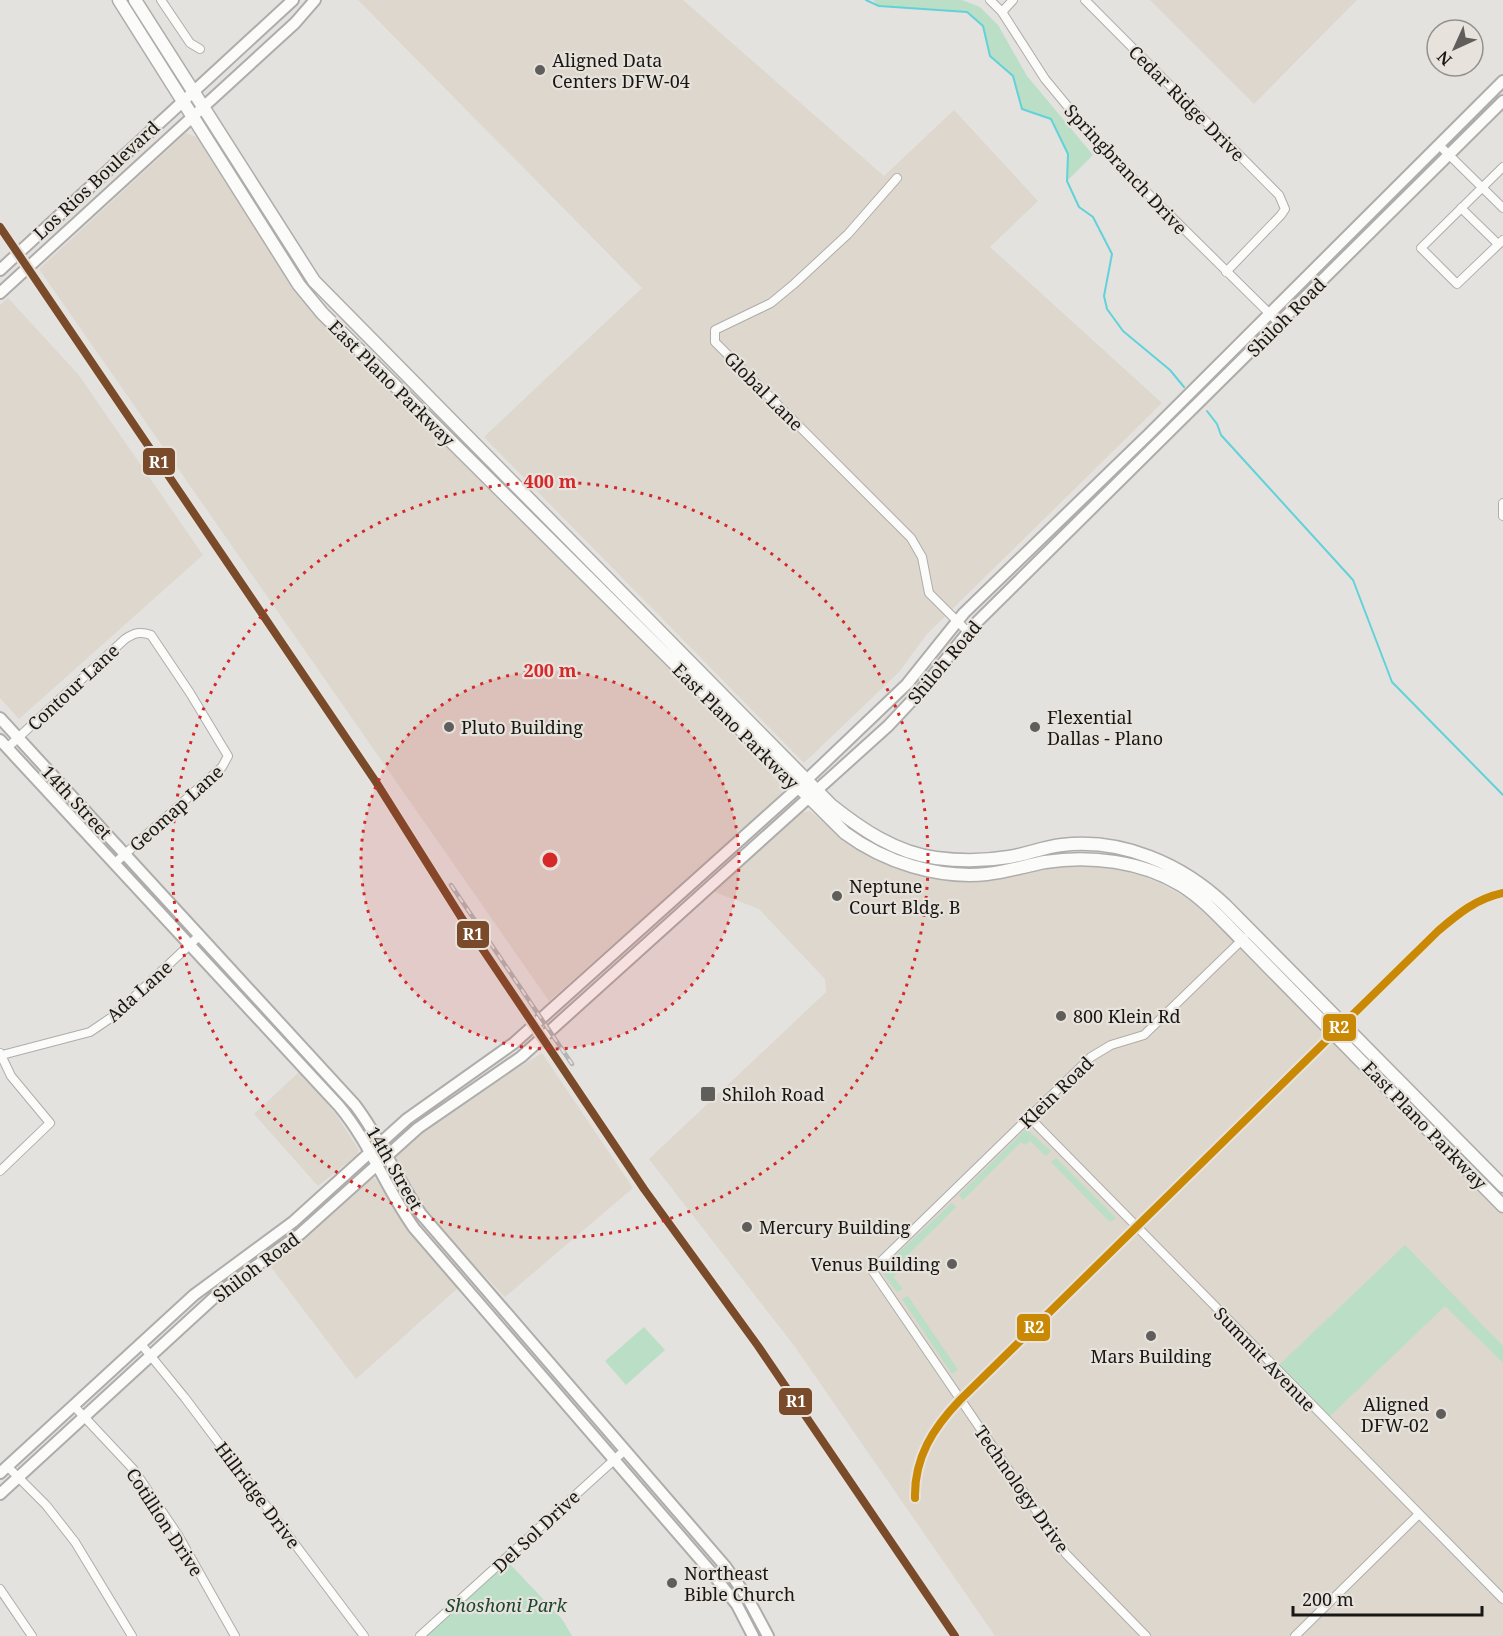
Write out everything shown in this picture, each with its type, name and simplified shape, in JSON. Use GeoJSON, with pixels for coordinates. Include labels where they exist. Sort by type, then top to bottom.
{"type":"FeatureCollection","features":[{"type":"Feature","properties":{"kind":"main road","name":"East Plano Parkway"},"geometry":{"type":"LineString","coordinates":[[118,0],[259,224],[299,285],[321,313],[693,683],[812,794],[873,835],[932,864],[985,874],[1072,859],[1126,864],[1181,885],[1246,935],[1359,1038],[1499,1183]]}},
{"type":"Feature","properties":{"kind":"main road","name":"East Plano Parkway"},"geometry":{"type":"LineString","coordinates":[[135,0],[314,281],[332,302],[493,460],[703,674],[802,784]]}},
{"type":"Feature","properties":{"kind":"main road","name":"Los Rios Boulevard"},"geometry":{"type":"LineString","coordinates":[[0,270],[293,0]]}},
{"type":"Feature","properties":{"kind":"main road"},"geometry":{"type":"LineString","coordinates":[[299,0],[311,4]]}},
{"type":"Feature","properties":{"kind":"main road","name":"Los Rios Boulevard"},"geometry":{"type":"LineString","coordinates":[[0,293],[311,4]]}},
{"type":"Feature","properties":{"kind":"main road"},"geometry":{"type":"LineString","coordinates":[[131,20],[143,12]]}},
{"type":"Feature","properties":{"kind":"main road","name":"Shiloh Road"},"geometry":{"type":"LineString","coordinates":[[4,1469],[194,1295],[293,1222],[369,1151],[428,1103],[489,1063],[534,1026],[802,784],[907,684],[956,621],[1148,435],[1503,81]]}},
{"type":"Feature","properties":{"kind":"main road","name":"Shiloh Road"},"geometry":{"type":"LineString","coordinates":[[0,1494],[229,1284],[262,1264],[300,1234],[435,1115],[497,1075],[571,1013],[899,715],[968,632],[1503,101]]}},
{"type":"Feature","properties":{"kind":"main road"},"geometry":{"type":"LineString","coordinates":[[93,182],[105,196]]}},
{"type":"Feature","properties":{"kind":"main road"},"geometry":{"type":"LineString","coordinates":[[259,224],[271,216]]}},
{"type":"Feature","properties":{"kind":"main road"},"geometry":{"type":"LineString","coordinates":[[1366,217],[1376,227]]}},
{"type":"Feature","properties":{"kind":"main road"},"geometry":{"type":"LineString","coordinates":[[321,313],[332,302]]}},
{"type":"Feature","properties":{"kind":"main road"},"geometry":{"type":"LineString","coordinates":[[400,390],[411,379]]}},
{"type":"Feature","properties":{"kind":"main road"},"geometry":{"type":"LineString","coordinates":[[1148,435],[1158,444]]}},
{"type":"Feature","properties":{"kind":"main road"},"geometry":{"type":"LineString","coordinates":[[482,472],[493,460]]}},
{"type":"Feature","properties":{"kind":"main road"},"geometry":{"type":"LineString","coordinates":[[1031,548],[1042,559]]}},
{"type":"Feature","properties":{"kind":"main road"},"geometry":{"type":"LineString","coordinates":[[627,618],[637,607]]}},
{"type":"Feature","properties":{"kind":"main road"},"geometry":{"type":"LineString","coordinates":[[693,683],[703,674]]}},
{"type":"Feature","properties":{"kind":"main road","name":"14th Street"},"geometry":{"type":"LineString","coordinates":[[0,718],[356,1105],[421,1214],[733,1576],[768,1636]]}},
{"type":"Feature","properties":{"kind":"main road","name":"14th Street"},"geometry":{"type":"LineString","coordinates":[[4,744],[339,1106],[358,1131],[405,1216],[725,1589],[753,1636]]}},
{"type":"Feature","properties":{"kind":"main road","name":"East Plano Parkway"},"geometry":{"type":"LineString","coordinates":[[932,864],[983,860],[1075,844],[1129,851],[1185,872],[1205,886],[1246,935],[1349,1048],[1503,1206]]}},
{"type":"Feature","properties":{"kind":"main road"},"geometry":{"type":"LineString","coordinates":[[1126,864],[1129,851]]}},
{"type":"Feature","properties":{"kind":"main road"},"geometry":{"type":"LineString","coordinates":[[708,870],[717,881]]}},
{"type":"Feature","properties":{"kind":"main road"},"geometry":{"type":"LineString","coordinates":[[270,1031],[280,1022]]}},
{"type":"Feature","properties":{"kind":"main road"},"geometry":{"type":"LineString","coordinates":[[1349,1048],[1359,1038]]}},
{"type":"Feature","properties":{"kind":"main road"},"geometry":{"type":"LineString","coordinates":[[489,1063],[497,1075]]}},
{"type":"Feature","properties":{"kind":"main road"},"geometry":{"type":"LineString","coordinates":[[1406,1107],[1416,1098]]}},
{"type":"Feature","properties":{"kind":"main road"},"geometry":{"type":"LineString","coordinates":[[1486,1189],[1499,1183]]}},
{"type":"Feature","properties":{"kind":"main road"},"geometry":{"type":"LineString","coordinates":[[293,1222],[300,1234]]}},
{"type":"Feature","properties":{"kind":"main road"},"geometry":{"type":"LineString","coordinates":[[458,1278],[468,1269]]}},
{"type":"Feature","properties":{"kind":"main road"},"geometry":{"type":"LineString","coordinates":[[528,1361],[539,1351]]}},
{"type":"Feature","properties":{"kind":"main road"},"geometry":{"type":"LineString","coordinates":[[675,1531],[687,1521]]}},
{"type":"Feature","properties":{"kind":"main road"},"geometry":{"type":"LineString","coordinates":[[743,1616],[754,1609]]}},
{"type":"Feature","properties":{"kind":"street"},"geometry":{"type":"LineString","coordinates":[[161,0],[190,43],[200,49]]}},
{"type":"Feature","properties":{"kind":"street","name":"Springbranch Drive"},"geometry":{"type":"LineString","coordinates":[[990,0],[1002,12],[1045,79],[1079,122],[1147,195],[1279,323]]}},
{"type":"Feature","properties":{"kind":"street"},"geometry":{"type":"LineString","coordinates":[[1002,12],[1013,0]]}},
{"type":"Feature","properties":{"kind":"street","name":"Cedar Ridge Drive"},"geometry":{"type":"LineString","coordinates":[[1085,0],[1279,195],[1285,208],[1281,215],[1226,272]]}},
{"type":"Feature","properties":{"kind":"street"},"geometry":{"type":"LineString","coordinates":[[1439,145],[1503,208]]}},
{"type":"Feature","properties":{"kind":"street"},"geometry":{"type":"LineString","coordinates":[[1461,208],[1501,242],[1457,284],[1421,248],[1461,208],[1503,167]]}},
{"type":"Feature","properties":{"kind":"street","name":"Global Lane"},"geometry":{"type":"LineString","coordinates":[[897,178],[855,226],[794,284],[771,303],[715,330],[713,336],[716,342],[910,538],[922,557],[929,592],[968,632]]}},
{"type":"Feature","properties":{"kind":"street"},"geometry":{"type":"LineString","coordinates":[[1502,515],[1503,503]]}},
{"type":"Feature","properties":{"kind":"street","name":"Contour Lane"},"geometry":{"type":"LineString","coordinates":[[4,744],[18,738],[125,639],[133,633],[143,632]]}},
{"type":"Feature","properties":{"kind":"street","name":"Geomap Lane"},"geometry":{"type":"LineString","coordinates":[[115,863],[222,767],[228,756],[156,642],[151,635],[143,632]]}},
{"type":"Feature","properties":{"kind":"street","name":"Ada Lane"},"geometry":{"type":"LineString","coordinates":[[1,1054],[90,1032],[115,1016],[200,935]]}},
{"type":"Feature","properties":{"kind":"street","name":"Klein Road"},"geometry":{"type":"LineString","coordinates":[[872,1270],[1098,1051],[1144,1035],[1246,935]]}},
{"type":"Feature","properties":{"kind":"street"},"geometry":{"type":"LineString","coordinates":[[0,1171],[50,1122],[11,1076],[1,1054]]}},
{"type":"Feature","properties":{"kind":"street","name":"Summit Avenue"},"geometry":{"type":"LineString","coordinates":[[1030,1118],[1503,1599]]}},
{"type":"Feature","properties":{"kind":"street","name":"Technology Drive"},"geometry":{"type":"LineString","coordinates":[[872,1270],[1066,1554],[1146,1636]]}},
{"type":"Feature","properties":{"kind":"street","name":"Hillridge Drive"},"geometry":{"type":"LineString","coordinates":[[141,1344],[185,1398],[364,1636]]}},
{"type":"Feature","properties":{"kind":"street","name":"Cotillion Drive"},"geometry":{"type":"LineString","coordinates":[[73,1405],[134,1470],[178,1535],[235,1636]]}},
{"type":"Feature","properties":{"kind":"street","name":"Del Sol Drive"},"geometry":{"type":"LineString","coordinates":[[420,1636],[625,1450]]}},
{"type":"Feature","properties":{"kind":"street"},"geometry":{"type":"LineString","coordinates":[[4,1469],[18,1477],[46,1505],[75,1542],[132,1636]]}},
{"type":"Feature","properties":{"kind":"street"},"geometry":{"type":"LineString","coordinates":[[1295,1636],[1419,1514]]}},
{"type":"Feature","properties":{"kind":"street"},"geometry":{"type":"LineString","coordinates":[[0,1589],[32,1636]]}},
{"type":"Feature","properties":{"kind":"shaded area"},"geometry":{"type":"Polygon","coordinates":[[[358,0],[683,0],[884,176],[954,110],[1038,201],[990,247],[1162,403],[927,634],[899,672],[804,763],[484,437],[642,288],[358,0]]]}},
{"type":"Feature","properties":{"kind":"shaded area"},"geometry":{"type":"Polygon","coordinates":[[[1150,0],[1357,0],[1254,104],[1150,0]]]}},
{"type":"Feature","properties":{"kind":"shaded area"},"geometry":{"type":"Polygon","coordinates":[[[186,133],[199,138],[333,329],[724,721],[742,745],[778,781],[782,792],[775,801],[549,1001],[39,269],[186,133]]]}},
{"type":"Feature","properties":{"kind":"shaded area"},"geometry":{"type":"Polygon","coordinates":[[[8,298],[78,374],[203,555],[19,719],[0,698],[0,305],[8,298]]]}},
{"type":"Feature","properties":{"kind":"shaded area"},"geometry":{"type":"Polygon","coordinates":[[[810,811],[839,835],[938,877],[1087,865],[1135,873],[1162,884],[1188,899],[1211,917],[1503,1214],[1503,1636],[995,1636],[795,1347],[649,1159],[826,992],[825,979],[759,909],[712,891],[802,812],[810,811]]]}},
{"type":"Feature","properties":{"kind":"shaded area"},"geometry":{"type":"Polygon","coordinates":[[[542,1053],[633,1188],[505,1297],[443,1232],[418,1200],[395,1156],[416,1136],[451,1110],[542,1053]]]}},
{"type":"Feature","properties":{"kind":"shaded area"},"geometry":{"type":"Polygon","coordinates":[[[300,1071],[337,1116],[359,1150],[357,1155],[318,1186],[254,1114],[300,1071]]]}},
{"type":"Feature","properties":{"kind":"shaded area"},"geometry":{"type":"Polygon","coordinates":[[[375,1178],[401,1218],[459,1287],[356,1379],[271,1267],[368,1180],[375,1178]]]}},
{"type":"Feature","properties":{"kind":"green space"},"geometry":{"type":"Polygon","coordinates":[[[873,0],[962,0],[980,7],[998,25],[1027,76],[1093,155],[1067,181],[1068,154],[1052,119],[1022,109],[1013,76],[990,56],[983,26],[967,12],[879,6],[873,0]]]}},
{"type":"Feature","properties":{"kind":"green space"},"geometry":{"type":"Polygon","coordinates":[[[1026,1129],[1051,1151],[1046,1156],[1030,1141],[1025,1145],[1021,1142],[963,1200],[959,1195],[1026,1129]]]}},
{"type":"Feature","properties":{"kind":"green space"},"geometry":{"type":"Polygon","coordinates":[[[1056,1158],[1116,1218],[1110,1222],[1051,1162],[1056,1158]]]}},
{"type":"Feature","properties":{"kind":"green space"},"geometry":{"type":"Polygon","coordinates":[[[952,1203],[956,1207],[894,1269],[898,1273],[893,1277],[903,1289],[897,1292],[883,1273],[883,1267],[952,1203]]]}},
{"type":"Feature","properties":{"kind":"green space"},"geometry":{"type":"Polygon","coordinates":[[[1405,1245],[1503,1346],[1503,1363],[1445,1306],[1327,1419],[1277,1367],[1405,1245]]]}},
{"type":"Feature","properties":{"kind":"green space"},"geometry":{"type":"Polygon","coordinates":[[[908,1296],[958,1370],[952,1374],[902,1299],[908,1296]]]}},
{"type":"Feature","properties":{"kind":"green space"},"geometry":{"type":"Polygon","coordinates":[[[644,1327],[665,1350],[626,1385],[605,1361],[644,1327]]]}},
{"type":"Feature","properties":{"kind":"green space","name":"Shoshoni Park"},"geometry":{"type":"Polygon","coordinates":[[[507,1561],[562,1619],[572,1636],[425,1636],[507,1561]]]}},
{"type":"Feature","properties":{"kind":"waterway"},"geometry":{"type":"LineString","coordinates":[[866,0],[879,6],[967,12],[983,26],[990,56],[1013,76],[1022,109],[1051,119],[1068,154],[1067,181],[1079,207],[1093,217],[1112,254],[1104,296],[1107,309],[1123,331],[1170,370],[1184,387]]}},
{"type":"Feature","properties":{"kind":"waterway"},"geometry":{"type":"LineString","coordinates":[[1207,411],[1217,424],[1221,435],[1353,580],[1392,682],[1503,795]]}},
{"type":"Feature","properties":{"kind":"railway"},"geometry":{"type":"LineString","coordinates":[[0,227],[376,782],[461,917],[614,1144]]}},
{"type":"Feature","properties":{"kind":"railway"},"geometry":{"type":"LineString","coordinates":[[451,885],[572,1064]]}},
{"type":"Feature","properties":{"kind":"railway"},"geometry":{"type":"LineString","coordinates":[[915,1498],[918,1470],[927,1444],[941,1422],[960,1400],[1438,931],[1468,907],[1503,893]]}},
{"type":"Feature","properties":{"kind":"transit line","name":"R1"},"geometry":{"type":"LineString","coordinates":[[0,227],[376,782],[461,917],[644,1189],[758,1346],[955,1636]]}},
{"type":"Feature","properties":{"kind":"transit line","name":"R2"},"geometry":{"type":"LineString","coordinates":[[915,1498],[918,1470],[927,1444],[941,1422],[960,1400],[1438,931],[1468,907],[1503,893]]}},
{"type":"Feature","properties":{"kind":"place","name":"Aligned Data Centers DFW-04"},"geometry":{"type":"Point","coordinates":[540,70]}},
{"type":"Feature","properties":{"kind":"place","name":"Pluto Building"},"geometry":{"type":"Point","coordinates":[449,727]}},
{"type":"Feature","properties":{"kind":"place","name":"Flexential Dallas - Plano"},"geometry":{"type":"Point","coordinates":[1035,727]}},
{"type":"Feature","properties":{"kind":"place","name":"Neptune Court Bldg. B"},"geometry":{"type":"Point","coordinates":[837,896]}},
{"type":"Feature","properties":{"kind":"place","name":"800 Klein Rd"},"geometry":{"type":"Point","coordinates":[1061,1016]}},
{"type":"Feature","properties":{"kind":"place","name":"Shiloh Road"},"geometry":{"type":"Point","coordinates":[708,1094]}},
{"type":"Feature","properties":{"kind":"place","name":"Mercury Building"},"geometry":{"type":"Point","coordinates":[747,1227]}},
{"type":"Feature","properties":{"kind":"place","name":"Venus Building"},"geometry":{"type":"Point","coordinates":[952,1264]}},
{"type":"Feature","properties":{"kind":"place","name":"Mars Building"},"geometry":{"type":"Point","coordinates":[1151,1336]}},
{"type":"Feature","properties":{"kind":"place","name":"Aligned DFW-02"},"geometry":{"type":"Point","coordinates":[1441,1414]}},
{"type":"Feature","properties":{"kind":"place","name":"Northeast Bible Church"},"geometry":{"type":"Point","coordinates":[672,1583]}}]}
